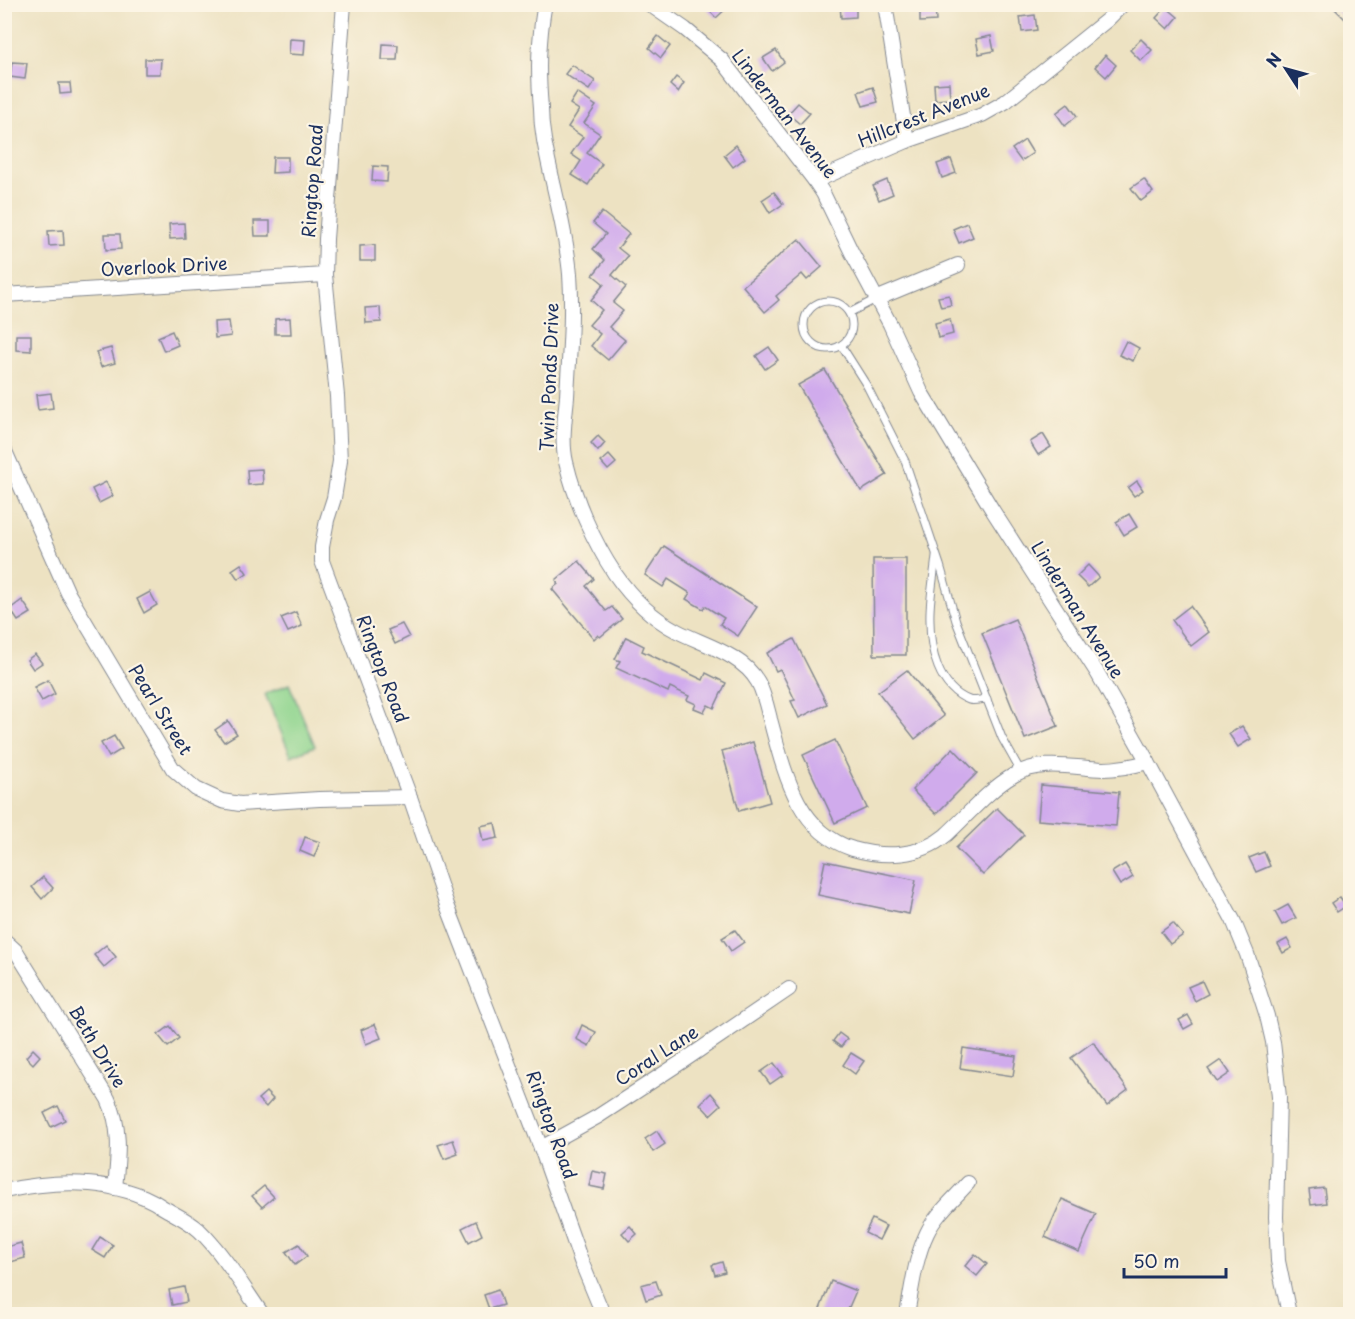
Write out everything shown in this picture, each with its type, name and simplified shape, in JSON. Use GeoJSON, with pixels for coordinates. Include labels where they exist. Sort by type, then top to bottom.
{"type":"FeatureCollection","features":[{"type":"Feature","properties":{"kind":"street","name":"Ringtop Road"},"geometry":{"type":"LineString","coordinates":[[344,4],[325,275],[337,396],[340,461],[322,547],[322,561],[410,797],[447,905],[603,1314]]}},
{"type":"Feature","properties":{"kind":"street","name":"Twin Ponds Drive"},"geometry":{"type":"LineString","coordinates":[[545,4],[537,67],[543,136],[570,274],[565,460],[581,509],[599,548],[617,577],[657,620],[675,631],[725,653],[741,664],[759,684],[787,778],[807,818],[821,832],[836,842],[877,854],[902,854],[930,845],[944,837],[982,800],[1013,776],[1029,769],[1041,766],[1106,769],[1148,762]]}},
{"type":"Feature","properties":{"kind":"street","name":"Linderman Avenue"},"geometry":{"type":"LineString","coordinates":[[649,4],[685,28],[722,60],[823,193],[890,324],[921,392],[993,511],[1098,674],[1233,920],[1247,954],[1267,1016],[1272,1042],[1279,1097],[1276,1217],[1278,1261],[1289,1314]]}},
{"type":"Feature","properties":{"kind":"street"},"geometry":{"type":"LineString","coordinates":[[885,4],[907,141]]}},
{"type":"Feature","properties":{"kind":"street","name":"Hillcrest Avenue"},"geometry":{"type":"LineString","coordinates":[[815,181],[907,141],[982,115],[1005,102],[1107,20],[1123,4]]}},
{"type":"Feature","properties":{"kind":"street"},"geometry":{"type":"LineString","coordinates":[[876,299],[958,265]]}},
{"type":"Feature","properties":{"kind":"street","name":"Overlook Drive"},"geometry":{"type":"LineString","coordinates":[[4,295],[325,275]]}},
{"type":"Feature","properties":{"kind":"street","name":"Pearl Street"},"geometry":{"type":"LineString","coordinates":[[4,449],[69,593],[173,769],[196,789],[222,801],[240,804],[410,797]]}},
{"type":"Feature","properties":{"kind":"street","name":"Beth Drive"},"geometry":{"type":"LineString","coordinates":[[4,940],[16,951],[114,1112],[118,1155],[115,1188]]}},
{"type":"Feature","properties":{"kind":"street","name":"Coral Lane"},"geometry":{"type":"LineString","coordinates":[[541,1148],[597,1117],[789,989]]}},
{"type":"Feature","properties":{"kind":"street"},"geometry":{"type":"LineString","coordinates":[[4,1191],[57,1183],[94,1184],[145,1197],[199,1230],[214,1246],[262,1314]]}},
{"type":"Feature","properties":{"kind":"street"},"geometry":{"type":"LineString","coordinates":[[907,1314],[920,1249],[927,1232],[936,1218],[968,1183]]}},
{"type":"Feature","properties":{"kind":"lane"},"geometry":{"type":"LineString","coordinates":[[849,313],[876,299]]}},
{"type":"Feature","properties":{"kind":"lane"},"geometry":{"type":"LineString","coordinates":[[821,302],[840,303],[849,313],[852,318],[852,327],[849,336],[835,348],[826,349],[817,346],[805,332],[804,322],[807,313],[821,302]]}},
{"type":"Feature","properties":{"kind":"lane"},"geometry":{"type":"LineString","coordinates":[[841,345],[867,386],[905,461],[936,552],[956,621],[1002,738],[1021,772]]}},
{"type":"Feature","properties":{"kind":"lane"},"geometry":{"type":"LineString","coordinates":[[936,552],[930,620],[934,651],[940,672],[953,690],[970,701],[987,699]]}},
{"type":"Feature","properties":{"kind":"green space"},"geometry":{"type":"Polygon","coordinates":[[[289,684],[315,746],[291,756],[265,694],[289,684]]]}},
{"type":"Feature","properties":{"kind":"building"},"geometry":{"type":"Polygon","coordinates":[[[703,4],[731,4],[716,18],[703,4]]]}},
{"type":"Feature","properties":{"kind":"building"},"geometry":{"type":"Polygon","coordinates":[[[840,4],[856,4],[856,17],[841,18],[840,4]]]}},
{"type":"Feature","properties":{"kind":"building"},"geometry":{"type":"Polygon","coordinates":[[[1330,4],[1350,4],[1350,24],[1330,4]]]}},
{"type":"Feature","properties":{"kind":"building"},"geometry":{"type":"Polygon","coordinates":[[[935,6],[936,21],[920,22],[920,7],[935,6]]]}},
{"type":"Feature","properties":{"kind":"building"},"geometry":{"type":"Polygon","coordinates":[[[1166,7],[1178,17],[1168,29],[1156,18],[1166,7]]]}},
{"type":"Feature","properties":{"kind":"building"},"geometry":{"type":"Polygon","coordinates":[[[1035,15],[1037,30],[1022,32],[1020,17],[1035,15]]]}},
{"type":"Feature","properties":{"kind":"building"},"geometry":{"type":"Polygon","coordinates":[[[658,36],[670,46],[661,58],[649,48],[658,36]]]}},
{"type":"Feature","properties":{"kind":"building"},"geometry":{"type":"Polygon","coordinates":[[[991,36],[994,51],[979,54],[976,39],[991,36]]]}},
{"type":"Feature","properties":{"kind":"building"},"geometry":{"type":"Polygon","coordinates":[[[290,39],[305,40],[304,55],[289,54],[290,39]]]}},
{"type":"Feature","properties":{"kind":"building"},"geometry":{"type":"Polygon","coordinates":[[[1141,39],[1152,50],[1141,61],[1130,50],[1141,39]]]}},
{"type":"Feature","properties":{"kind":"building"},"geometry":{"type":"Polygon","coordinates":[[[383,44],[398,45],[397,60],[382,60],[383,44]]]}},
{"type":"Feature","properties":{"kind":"building"},"geometry":{"type":"Polygon","coordinates":[[[776,50],[784,62],[772,71],[763,58],[776,50]]]}},
{"type":"Feature","properties":{"kind":"building"},"geometry":{"type":"Polygon","coordinates":[[[1105,55],[1116,65],[1106,77],[1095,67],[1105,55]]]}},
{"type":"Feature","properties":{"kind":"building"},"geometry":{"type":"Polygon","coordinates":[[[145,59],[161,59],[160,74],[145,74],[145,59]]]}},
{"type":"Feature","properties":{"kind":"building"},"geometry":{"type":"Polygon","coordinates":[[[12,62],[27,63],[25,79],[10,77],[12,62]]]}},
{"type":"Feature","properties":{"kind":"building"},"geometry":{"type":"Polygon","coordinates":[[[572,65],[595,81],[589,90],[565,74],[572,65]]]}},
{"type":"Feature","properties":{"kind":"building"},"geometry":{"type":"Polygon","coordinates":[[[676,77],[684,83],[678,92],[670,85],[676,77]]]}},
{"type":"Feature","properties":{"kind":"building"},"geometry":{"type":"Polygon","coordinates":[[[59,83],[70,83],[71,93],[60,94],[59,83]]]}},
{"type":"Feature","properties":{"kind":"building"},"geometry":{"type":"Polygon","coordinates":[[[949,83],[950,99],[935,100],[934,84],[949,83]]]}},
{"type":"Feature","properties":{"kind":"building"},"geometry":{"type":"Polygon","coordinates":[[[873,87],[878,102],[863,106],[858,92],[873,87]]]}},
{"type":"Feature","properties":{"kind":"building"},"geometry":{"type":"Polygon","coordinates":[[[577,93],[596,106],[584,123],[600,134],[587,153],[602,164],[588,185],[572,175],[581,161],[571,154],[583,137],[568,127],[579,110],[570,104],[577,93]]]}},
{"type":"Feature","properties":{"kind":"building"},"geometry":{"type":"Polygon","coordinates":[[[798,103],[810,113],[800,124],[788,114],[798,103]]]}},
{"type":"Feature","properties":{"kind":"building"},"geometry":{"type":"Polygon","coordinates":[[[1068,104],[1077,116],[1065,126],[1056,113],[1068,104]]]}},
{"type":"Feature","properties":{"kind":"building"},"geometry":{"type":"Polygon","coordinates":[[[1025,140],[1033,153],[1021,161],[1012,149],[1025,140]]]}},
{"type":"Feature","properties":{"kind":"building"},"geometry":{"type":"Polygon","coordinates":[[[736,145],[745,158],[733,167],[724,155],[736,145]]]}},
{"type":"Feature","properties":{"kind":"building"},"geometry":{"type":"Polygon","coordinates":[[[273,157],[288,157],[288,172],[272,173],[273,157]]]}},
{"type":"Feature","properties":{"kind":"building"},"geometry":{"type":"Polygon","coordinates":[[[951,159],[956,173],[942,178],[937,164],[951,159]]]}},
{"type":"Feature","properties":{"kind":"building"},"geometry":{"type":"Polygon","coordinates":[[[373,166],[388,167],[387,182],[372,181],[373,166]]]}},
{"type":"Feature","properties":{"kind":"building"},"geometry":{"type":"Polygon","coordinates":[[[1144,179],[1153,192],[1141,201],[1131,188],[1144,179]]]}},
{"type":"Feature","properties":{"kind":"building"},"geometry":{"type":"Polygon","coordinates":[[[887,180],[893,194],[879,200],[873,186],[887,180]]]}},
{"type":"Feature","properties":{"kind":"building"},"geometry":{"type":"Polygon","coordinates":[[[774,192],[783,204],[770,213],[762,200],[774,192]]]}},
{"type":"Feature","properties":{"kind":"building"},"geometry":{"type":"Polygon","coordinates":[[[602,212],[629,234],[618,248],[628,256],[612,275],[626,287],[613,303],[623,311],[609,327],[625,340],[608,360],[591,346],[600,334],[589,325],[602,310],[591,300],[604,284],[593,275],[605,260],[593,249],[606,234],[593,223],[602,212]]]}},
{"type":"Feature","properties":{"kind":"building"},"geometry":{"type":"Polygon","coordinates":[[[254,221],[270,221],[270,236],[255,236],[254,221]]]}},
{"type":"Feature","properties":{"kind":"building"},"geometry":{"type":"Polygon","coordinates":[[[184,223],[185,238],[170,239],[169,224],[184,223]]]}},
{"type":"Feature","properties":{"kind":"building"},"geometry":{"type":"Polygon","coordinates":[[[967,223],[973,237],[959,243],[953,229],[967,223]]]}},
{"type":"Feature","properties":{"kind":"building"},"geometry":{"type":"Polygon","coordinates":[[[63,230],[64,245],[49,246],[48,231],[63,230]]]}},
{"type":"Feature","properties":{"kind":"building"},"geometry":{"type":"Polygon","coordinates":[[[105,234],[120,234],[121,249],[106,250],[105,234]]]}},
{"type":"Feature","properties":{"kind":"building"},"geometry":{"type":"Polygon","coordinates":[[[799,239],[822,267],[807,280],[802,274],[776,296],[779,300],[765,312],[743,286],[799,239]]]}},
{"type":"Feature","properties":{"kind":"building"},"geometry":{"type":"Polygon","coordinates":[[[375,245],[375,261],[360,261],[360,246],[375,245]]]}},
{"type":"Feature","properties":{"kind":"building"},"geometry":{"type":"Polygon","coordinates":[[[949,295],[951,305],[941,307],[938,297],[949,295]]]}},
{"type":"Feature","properties":{"kind":"building"},"geometry":{"type":"Polygon","coordinates":[[[380,307],[381,322],[366,323],[365,308],[380,307]]]}},
{"type":"Feature","properties":{"kind":"building"},"geometry":{"type":"Polygon","coordinates":[[[290,318],[291,334],[275,334],[275,319],[290,318]]]}},
{"type":"Feature","properties":{"kind":"building"},"geometry":{"type":"Polygon","coordinates":[[[950,319],[953,334],[938,338],[935,323],[950,319]]]}},
{"type":"Feature","properties":{"kind":"building"},"geometry":{"type":"Polygon","coordinates":[[[229,321],[231,336],[215,338],[214,322],[229,321]]]}},
{"type":"Feature","properties":{"kind":"building"},"geometry":{"type":"Polygon","coordinates":[[[172,331],[178,345],[164,351],[158,337],[172,331]]]}},
{"type":"Feature","properties":{"kind":"building"},"geometry":{"type":"Polygon","coordinates":[[[16,335],[31,335],[31,351],[16,350],[16,335]]]}},
{"type":"Feature","properties":{"kind":"building"},"geometry":{"type":"Polygon","coordinates":[[[1126,341],[1139,348],[1133,361],[1119,355],[1126,341]]]}},
{"type":"Feature","properties":{"kind":"building"},"geometry":{"type":"Polygon","coordinates":[[[769,347],[778,360],[765,369],[756,356],[769,347]]]}},
{"type":"Feature","properties":{"kind":"building"},"geometry":{"type":"Polygon","coordinates":[[[111,348],[115,363],[101,367],[96,352],[111,348]]]}},
{"type":"Feature","properties":{"kind":"building"},"geometry":{"type":"Polygon","coordinates":[[[825,370],[887,475],[861,491],[798,385],[825,370]]]}},
{"type":"Feature","properties":{"kind":"building"},"geometry":{"type":"Polygon","coordinates":[[[51,393],[53,408],[38,410],[36,395],[51,393]]]}},
{"type":"Feature","properties":{"kind":"building"},"geometry":{"type":"Polygon","coordinates":[[[1043,434],[1051,447],[1038,455],[1030,442],[1043,434]]]}},
{"type":"Feature","properties":{"kind":"building"},"geometry":{"type":"Polygon","coordinates":[[[598,436],[605,443],[598,451],[591,443],[598,436]]]}},
{"type":"Feature","properties":{"kind":"building"},"geometry":{"type":"Polygon","coordinates":[[[609,455],[616,463],[608,470],[601,462],[609,455]]]}},
{"type":"Feature","properties":{"kind":"building"},"geometry":{"type":"Polygon","coordinates":[[[262,469],[263,484],[248,485],[247,470],[262,469]]]}},
{"type":"Feature","properties":{"kind":"building"},"geometry":{"type":"Polygon","coordinates":[[[1137,481],[1143,490],[1134,496],[1128,488],[1137,481]]]}},
{"type":"Feature","properties":{"kind":"building"},"geometry":{"type":"Polygon","coordinates":[[[106,482],[113,496],[99,503],[92,489],[106,482]]]}},
{"type":"Feature","properties":{"kind":"building"},"geometry":{"type":"Polygon","coordinates":[[[1129,514],[1137,527],[1124,535],[1116,522],[1129,514]]]}},
{"type":"Feature","properties":{"kind":"building"},"geometry":{"type":"Polygon","coordinates":[[[664,546],[757,607],[738,636],[720,624],[724,618],[705,606],[703,609],[686,599],[690,593],[668,579],[663,587],[645,575],[664,546]]]}},
{"type":"Feature","properties":{"kind":"building"},"geometry":{"type":"Polygon","coordinates":[[[873,559],[906,559],[906,655],[874,655],[873,559]]]}},
{"type":"Feature","properties":{"kind":"building"},"geometry":{"type":"Polygon","coordinates":[[[579,561],[594,579],[586,586],[606,611],[612,607],[622,619],[600,637],[598,635],[594,639],[552,589],[558,584],[556,580],[579,561]]]}},
{"type":"Feature","properties":{"kind":"building"},"geometry":{"type":"Polygon","coordinates":[[[241,564],[247,573],[238,579],[232,570],[241,564]]]}},
{"type":"Feature","properties":{"kind":"building"},"geometry":{"type":"Polygon","coordinates":[[[1088,565],[1099,577],[1088,587],[1077,576],[1088,565]]]}},
{"type":"Feature","properties":{"kind":"building"},"geometry":{"type":"Polygon","coordinates":[[[150,592],[157,605],[144,613],[137,599],[150,592]]]}},
{"type":"Feature","properties":{"kind":"building"},"geometry":{"type":"Polygon","coordinates":[[[22,600],[31,613],[18,621],[10,609],[22,600]]]}},
{"type":"Feature","properties":{"kind":"building"},"geometry":{"type":"Polygon","coordinates":[[[1190,606],[1209,632],[1191,646],[1172,620],[1190,606]]]}},
{"type":"Feature","properties":{"kind":"building"},"geometry":{"type":"Polygon","coordinates":[[[296,612],[302,626],[288,632],[281,618],[296,612]]]}},
{"type":"Feature","properties":{"kind":"building"},"geometry":{"type":"Polygon","coordinates":[[[1015,619],[1058,726],[1025,739],[982,633],[1015,619]]]}},
{"type":"Feature","properties":{"kind":"building"},"geometry":{"type":"Polygon","coordinates":[[[402,624],[409,637],[395,644],[388,630],[402,624]]]}},
{"type":"Feature","properties":{"kind":"building"},"geometry":{"type":"Polygon","coordinates":[[[626,637],[644,646],[642,651],[703,680],[706,673],[726,683],[714,708],[708,705],[704,712],[694,708],[696,704],[687,700],[689,696],[670,687],[668,692],[616,668],[620,661],[615,659],[626,637]]]}},
{"type":"Feature","properties":{"kind":"building"},"geometry":{"type":"Polygon","coordinates":[[[794,639],[827,704],[799,718],[791,701],[795,700],[780,669],[776,671],[767,653],[794,639]]]}},
{"type":"Feature","properties":{"kind":"building"},"geometry":{"type":"Polygon","coordinates":[[[35,654],[42,663],[33,669],[27,660],[35,654]]]}},
{"type":"Feature","properties":{"kind":"building"},"geometry":{"type":"Polygon","coordinates":[[[907,670],[944,716],[915,739],[878,692],[907,670]]]}},
{"type":"Feature","properties":{"kind":"building"},"geometry":{"type":"Polygon","coordinates":[[[48,680],[55,694],[42,701],[34,687],[48,680]]]}},
{"type":"Feature","properties":{"kind":"building"},"geometry":{"type":"Polygon","coordinates":[[[228,721],[237,734],[224,742],[215,730],[228,721]]]}},
{"type":"Feature","properties":{"kind":"building"},"geometry":{"type":"Polygon","coordinates":[[[1242,726],[1251,739],[1238,747],[1229,734],[1242,726]]]}},
{"type":"Feature","properties":{"kind":"building"},"geometry":{"type":"Polygon","coordinates":[[[114,736],[122,749],[109,757],[101,743],[114,736]]]}},
{"type":"Feature","properties":{"kind":"building"},"geometry":{"type":"Polygon","coordinates":[[[835,740],[867,808],[835,823],[803,755],[835,740]]]}},
{"type":"Feature","properties":{"kind":"building"},"geometry":{"type":"Polygon","coordinates":[[[753,742],[770,802],[739,811],[722,751],[753,742]]]}},
{"type":"Feature","properties":{"kind":"building"},"geometry":{"type":"Polygon","coordinates":[[[953,748],[977,773],[936,814],[912,790],[953,748]]]}},
{"type":"Feature","properties":{"kind":"building"},"geometry":{"type":"Polygon","coordinates":[[[1041,785],[1119,792],[1116,826],[1038,820],[1041,785]]]}},
{"type":"Feature","properties":{"kind":"building"},"geometry":{"type":"Polygon","coordinates":[[[997,808],[1024,835],[983,875],[956,848],[997,808]]]}},
{"type":"Feature","properties":{"kind":"building"},"geometry":{"type":"Polygon","coordinates":[[[495,823],[498,838],[483,841],[480,826],[495,823]]]}},
{"type":"Feature","properties":{"kind":"building"},"geometry":{"type":"Polygon","coordinates":[[[305,837],[320,842],[314,857],[300,851],[305,837]]]}},
{"type":"Feature","properties":{"kind":"building"},"geometry":{"type":"Polygon","coordinates":[[[1264,852],[1270,866],[1256,872],[1249,858],[1264,852]]]}},
{"type":"Feature","properties":{"kind":"building"},"geometry":{"type":"Polygon","coordinates":[[[825,861],[916,880],[909,914],[818,895],[825,861]]]}},
{"type":"Feature","properties":{"kind":"building"},"geometry":{"type":"Polygon","coordinates":[[[1125,864],[1133,877],[1120,885],[1112,872],[1125,864]]]}},
{"type":"Feature","properties":{"kind":"building"},"geometry":{"type":"Polygon","coordinates":[[[43,877],[53,888],[42,899],[32,887],[43,877]]]}},
{"type":"Feature","properties":{"kind":"building"},"geometry":{"type":"Polygon","coordinates":[[[1340,897],[1346,906],[1337,912],[1331,903],[1340,897]]]}},
{"type":"Feature","properties":{"kind":"building"},"geometry":{"type":"Polygon","coordinates":[[[1288,905],[1296,918],[1282,925],[1275,912],[1288,905]]]}},
{"type":"Feature","properties":{"kind":"building"},"geometry":{"type":"Polygon","coordinates":[[[1173,923],[1183,935],[1170,944],[1161,932],[1173,923]]]}},
{"type":"Feature","properties":{"kind":"building"},"geometry":{"type":"Polygon","coordinates":[[[735,930],[744,942],[731,951],[722,938],[735,930]]]}},
{"type":"Feature","properties":{"kind":"building"},"geometry":{"type":"Polygon","coordinates":[[[1287,939],[1292,948],[1283,953],[1278,944],[1287,939]]]}},
{"type":"Feature","properties":{"kind":"building"},"geometry":{"type":"Polygon","coordinates":[[[106,945],[116,957],[104,967],[94,955],[106,945]]]}},
{"type":"Feature","properties":{"kind":"building"},"geometry":{"type":"Polygon","coordinates":[[[1202,981],[1208,994],[1195,1001],[1188,987],[1202,981]]]}},
{"type":"Feature","properties":{"kind":"building"},"geometry":{"type":"Polygon","coordinates":[[[1188,1015],[1193,1024],[1184,1029],[1179,1020],[1188,1015]]]}},
{"type":"Feature","properties":{"kind":"building"},"geometry":{"type":"Polygon","coordinates":[[[375,1024],[381,1038],[366,1044],[361,1030],[375,1024]]]}},
{"type":"Feature","properties":{"kind":"building"},"geometry":{"type":"Polygon","coordinates":[[[582,1025],[596,1032],[589,1046],[576,1039],[582,1025]]]}},
{"type":"Feature","properties":{"kind":"building"},"geometry":{"type":"Polygon","coordinates":[[[170,1026],[179,1038],[168,1047],[158,1035],[170,1026]]]}},
{"type":"Feature","properties":{"kind":"building"},"geometry":{"type":"Polygon","coordinates":[[[839,1033],[847,1039],[841,1047],[833,1041],[839,1033]]]}},
{"type":"Feature","properties":{"kind":"building"},"geometry":{"type":"Polygon","coordinates":[[[1093,1042],[1128,1090],[1107,1106],[1071,1058],[1093,1042]]]}},
{"type":"Feature","properties":{"kind":"building"},"geometry":{"type":"Polygon","coordinates":[[[963,1048],[1016,1056],[1013,1076],[960,1068],[963,1048]]]}},
{"type":"Feature","properties":{"kind":"building"},"geometry":{"type":"Polygon","coordinates":[[[33,1049],[40,1056],[33,1064],[26,1057],[33,1049]]]}},
{"type":"Feature","properties":{"kind":"building"},"geometry":{"type":"Polygon","coordinates":[[[851,1053],[864,1061],[855,1074],[843,1065],[851,1053]]]}},
{"type":"Feature","properties":{"kind":"building"},"geometry":{"type":"Polygon","coordinates":[[[1221,1060],[1230,1073],[1217,1082],[1208,1069],[1221,1060]]]}},
{"type":"Feature","properties":{"kind":"building"},"geometry":{"type":"Polygon","coordinates":[[[774,1063],[783,1075],[770,1084],[761,1072],[774,1063]]]}},
{"type":"Feature","properties":{"kind":"building"},"geometry":{"type":"Polygon","coordinates":[[[266,1092],[273,1099],[266,1107],[258,1099],[266,1092]]]}},
{"type":"Feature","properties":{"kind":"building"},"geometry":{"type":"Polygon","coordinates":[[[711,1093],[721,1105],[710,1115],[700,1104],[711,1093]]]}},
{"type":"Feature","properties":{"kind":"building"},"geometry":{"type":"Polygon","coordinates":[[[58,1106],[65,1120],[51,1127],[44,1113],[58,1106]]]}},
{"type":"Feature","properties":{"kind":"building"},"geometry":{"type":"Polygon","coordinates":[[[657,1131],[665,1144],[653,1152],[645,1139],[657,1131]]]}},
{"type":"Feature","properties":{"kind":"building"},"geometry":{"type":"Polygon","coordinates":[[[453,1140],[458,1154],[444,1159],[438,1145],[453,1140]]]}},
{"type":"Feature","properties":{"kind":"building"},"geometry":{"type":"Polygon","coordinates":[[[592,1171],[607,1174],[604,1189],[589,1186],[592,1171]]]}},
{"type":"Feature","properties":{"kind":"building"},"geometry":{"type":"Polygon","coordinates":[[[264,1186],[274,1197],[262,1207],[252,1196],[264,1186]]]}},
{"type":"Feature","properties":{"kind":"building"},"geometry":{"type":"Polygon","coordinates":[[[1324,1188],[1326,1203],[1311,1205],[1309,1190],[1324,1188]]]}},
{"type":"Feature","properties":{"kind":"building"},"geometry":{"type":"Polygon","coordinates":[[[1062,1199],[1096,1214],[1079,1252],[1045,1237],[1062,1199]]]}},
{"type":"Feature","properties":{"kind":"building"},"geometry":{"type":"Polygon","coordinates":[[[872,1219],[886,1226],[879,1240],[865,1233],[872,1219]]]}},
{"type":"Feature","properties":{"kind":"building"},"geometry":{"type":"Polygon","coordinates":[[[476,1221],[482,1235],[469,1242],[462,1228],[476,1221]]]}},
{"type":"Feature","properties":{"kind":"building"},"geometry":{"type":"Polygon","coordinates":[[[630,1226],[637,1234],[629,1241],[622,1233],[630,1226]]]}},
{"type":"Feature","properties":{"kind":"building"},"geometry":{"type":"Polygon","coordinates":[[[100,1237],[113,1245],[105,1258],[92,1250],[100,1237]]]}},
{"type":"Feature","properties":{"kind":"building"},"geometry":{"type":"Polygon","coordinates":[[[21,1243],[25,1258],[10,1262],[6,1247],[21,1243]]]}},
{"type":"Feature","properties":{"kind":"building"},"geometry":{"type":"Polygon","coordinates":[[[299,1244],[307,1256],[295,1265],[286,1252],[299,1244]]]}},
{"type":"Feature","properties":{"kind":"building"},"geometry":{"type":"Polygon","coordinates":[[[975,1254],[987,1264],[977,1276],[965,1266],[975,1254]]]}},
{"type":"Feature","properties":{"kind":"building"},"geometry":{"type":"Polygon","coordinates":[[[722,1262],[725,1272],[715,1275],[712,1265],[722,1262]]]}},
{"type":"Feature","properties":{"kind":"building"},"geometry":{"type":"Polygon","coordinates":[[[656,1281],[661,1295],[646,1300],[641,1285],[656,1281]]]}},
{"type":"Feature","properties":{"kind":"building"},"geometry":{"type":"Polygon","coordinates":[[[831,1281],[856,1291],[846,1314],[818,1314],[831,1281]]]}},
{"type":"Feature","properties":{"kind":"building"},"geometry":{"type":"Polygon","coordinates":[[[184,1287],[187,1302],[172,1305],[169,1290],[184,1287]]]}},
{"type":"Feature","properties":{"kind":"building"},"geometry":{"type":"Polygon","coordinates":[[[498,1290],[503,1305],[489,1309],[484,1295],[498,1290]]]}}]}
